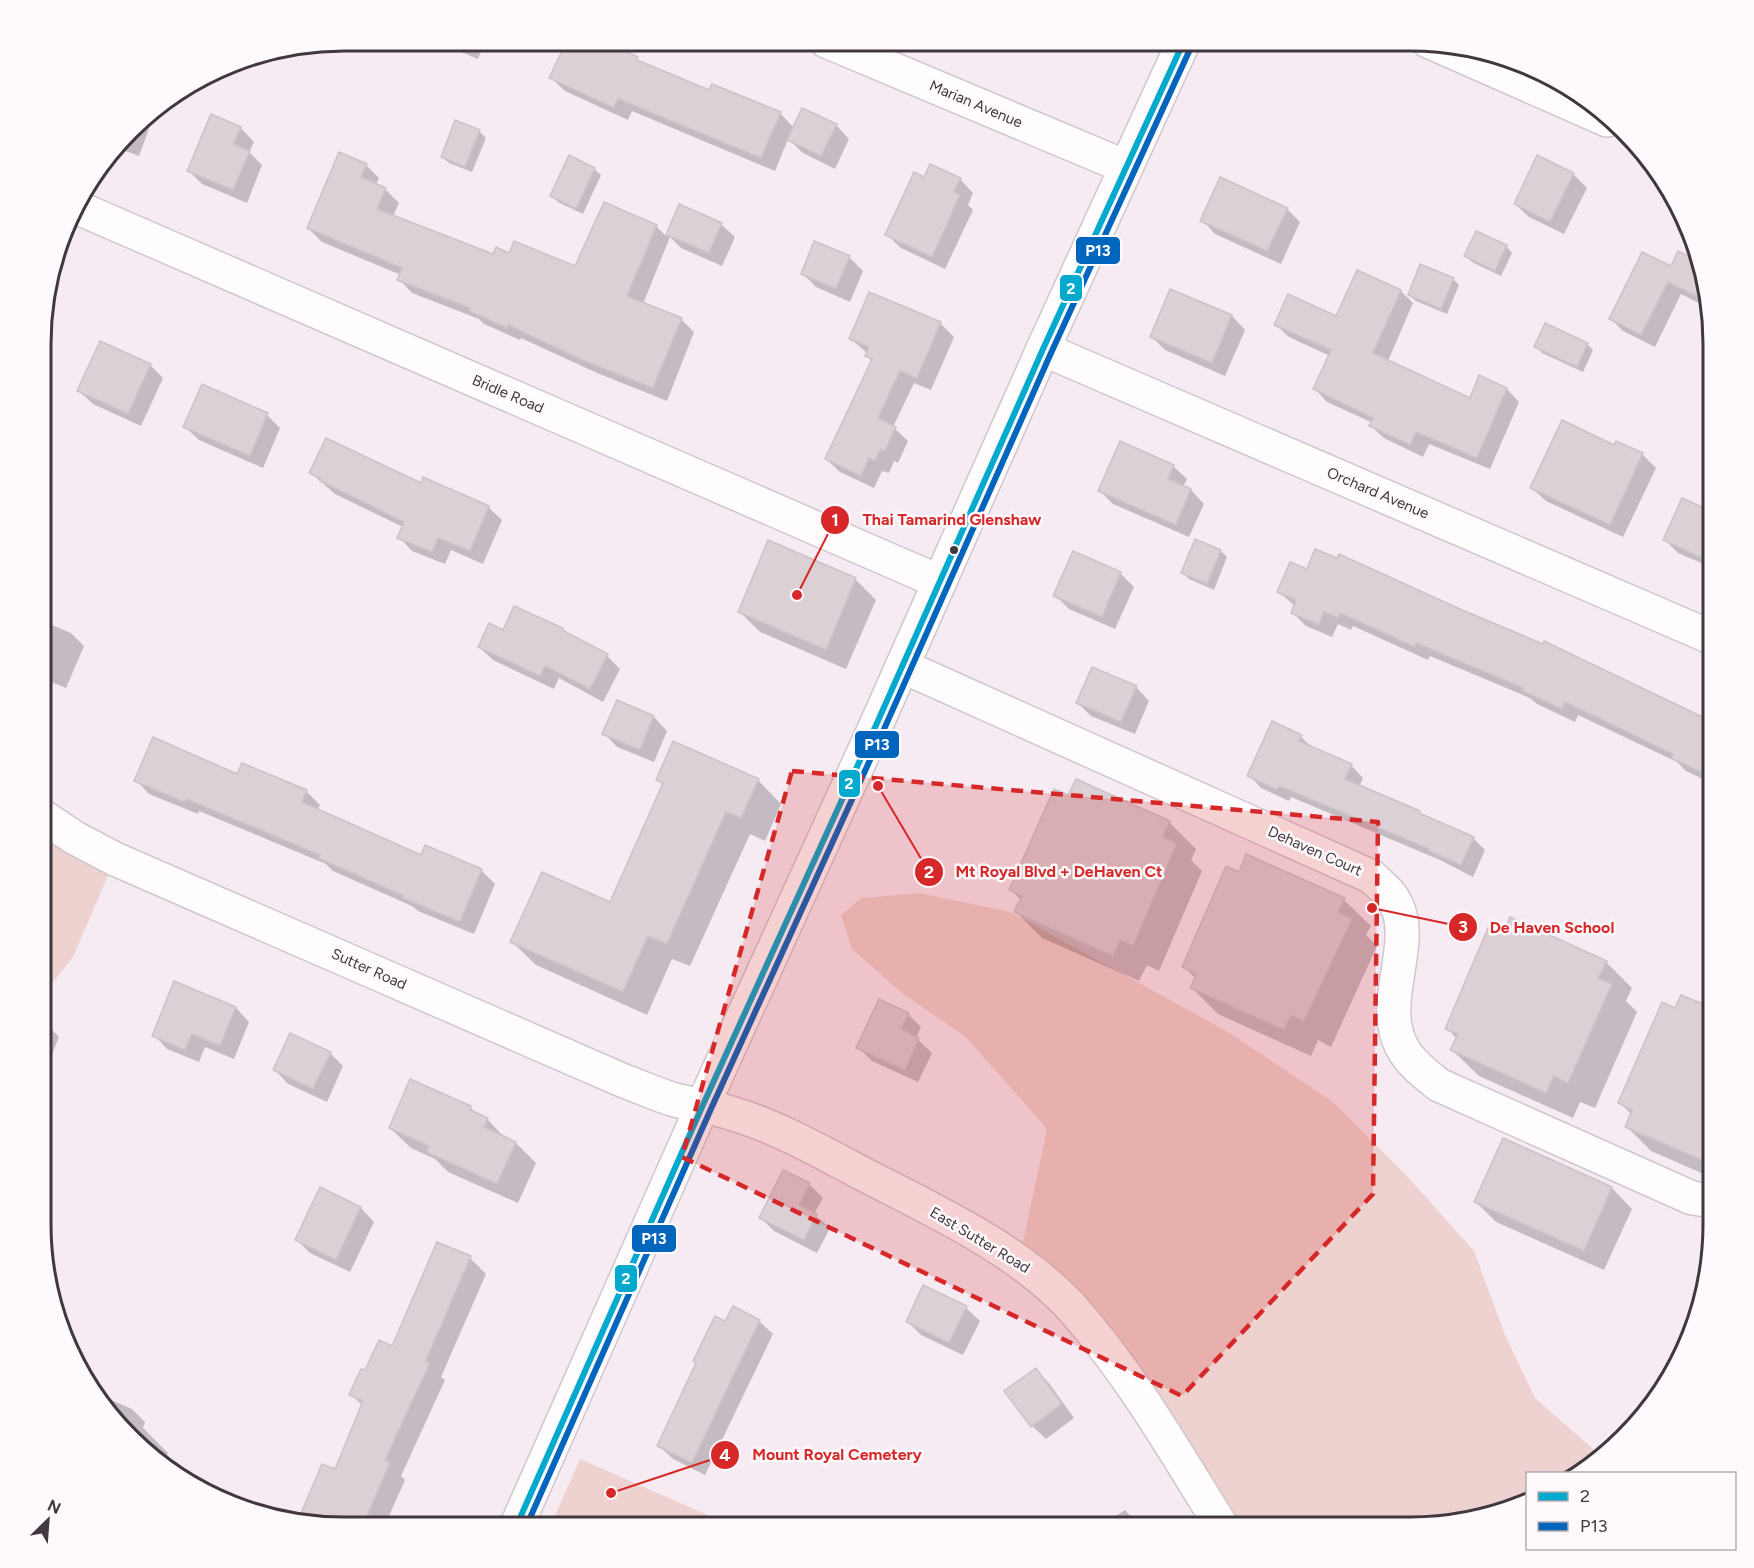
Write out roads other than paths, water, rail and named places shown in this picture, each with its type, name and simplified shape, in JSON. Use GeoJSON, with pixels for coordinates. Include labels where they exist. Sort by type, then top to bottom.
{"type":"FeatureCollection","features":[{"type":"Feature","properties":{"kind":"street","name":"Marian Avenue"},"geometry":{"type":"LineString","coordinates":[[850,51],[1126,167]]}},
{"type":"Feature","properties":{"kind":"street"},"geometry":{"type":"LineString","coordinates":[[520,1517],[702,1107],[1179,51]]}},
{"type":"Feature","properties":{"kind":"street"},"geometry":{"type":"LineString","coordinates":[[1463,56],[1587,111]]}},
{"type":"Feature","properties":{"kind":"street","name":"Bridle Road"},"geometry":{"type":"LineString","coordinates":[[84,210],[940,582]]}},
{"type":"Feature","properties":{"kind":"street","name":"Orchard Avenue"},"geometry":{"type":"LineString","coordinates":[[1043,349],[1703,634]]}},
{"type":"Feature","properties":{"kind":"street","name":"Dehaven Court"},"geometry":{"type":"LineString","coordinates":[[902,666],[1372,877],[1389,892],[1398,906],[1402,944],[1394,995],[1395,1025],[1400,1045],[1422,1072],[1439,1085],[1570,1145],[1692,1198],[1703,1200]]}},
{"type":"Feature","properties":{"kind":"street","name":"Sutter Road"},"geometry":{"type":"LineString","coordinates":[[51,822],[75,838],[124,863],[624,1081],[672,1099],[702,1107]]}},
{"type":"Feature","properties":{"kind":"street","name":"East Sutter Road"},"geometry":{"type":"LineString","coordinates":[[702,1107],[737,1115],[792,1137],[989,1242],[1046,1282],[1073,1309],[1116,1361],[1175,1449],[1216,1517]]}},
{"type":"Feature","properties":{"kind":"place","name":"Thai Tamarind Glenshaw"},"geometry":{"type":"Point","coordinates":[797,595]}},
{"type":"Feature","properties":{"kind":"place","name":"Mt Royal Blvd + DeHaven Ct"},"geometry":{"type":"Point","coordinates":[878,786]}},
{"type":"Feature","properties":{"kind":"place","name":"De Haven School"},"geometry":{"type":"Point","coordinates":[1372,908]}},
{"type":"Feature","properties":{"kind":"place","name":"Mount Royal Cemetery"},"geometry":{"type":"Point","coordinates":[611,1493]}}]}
